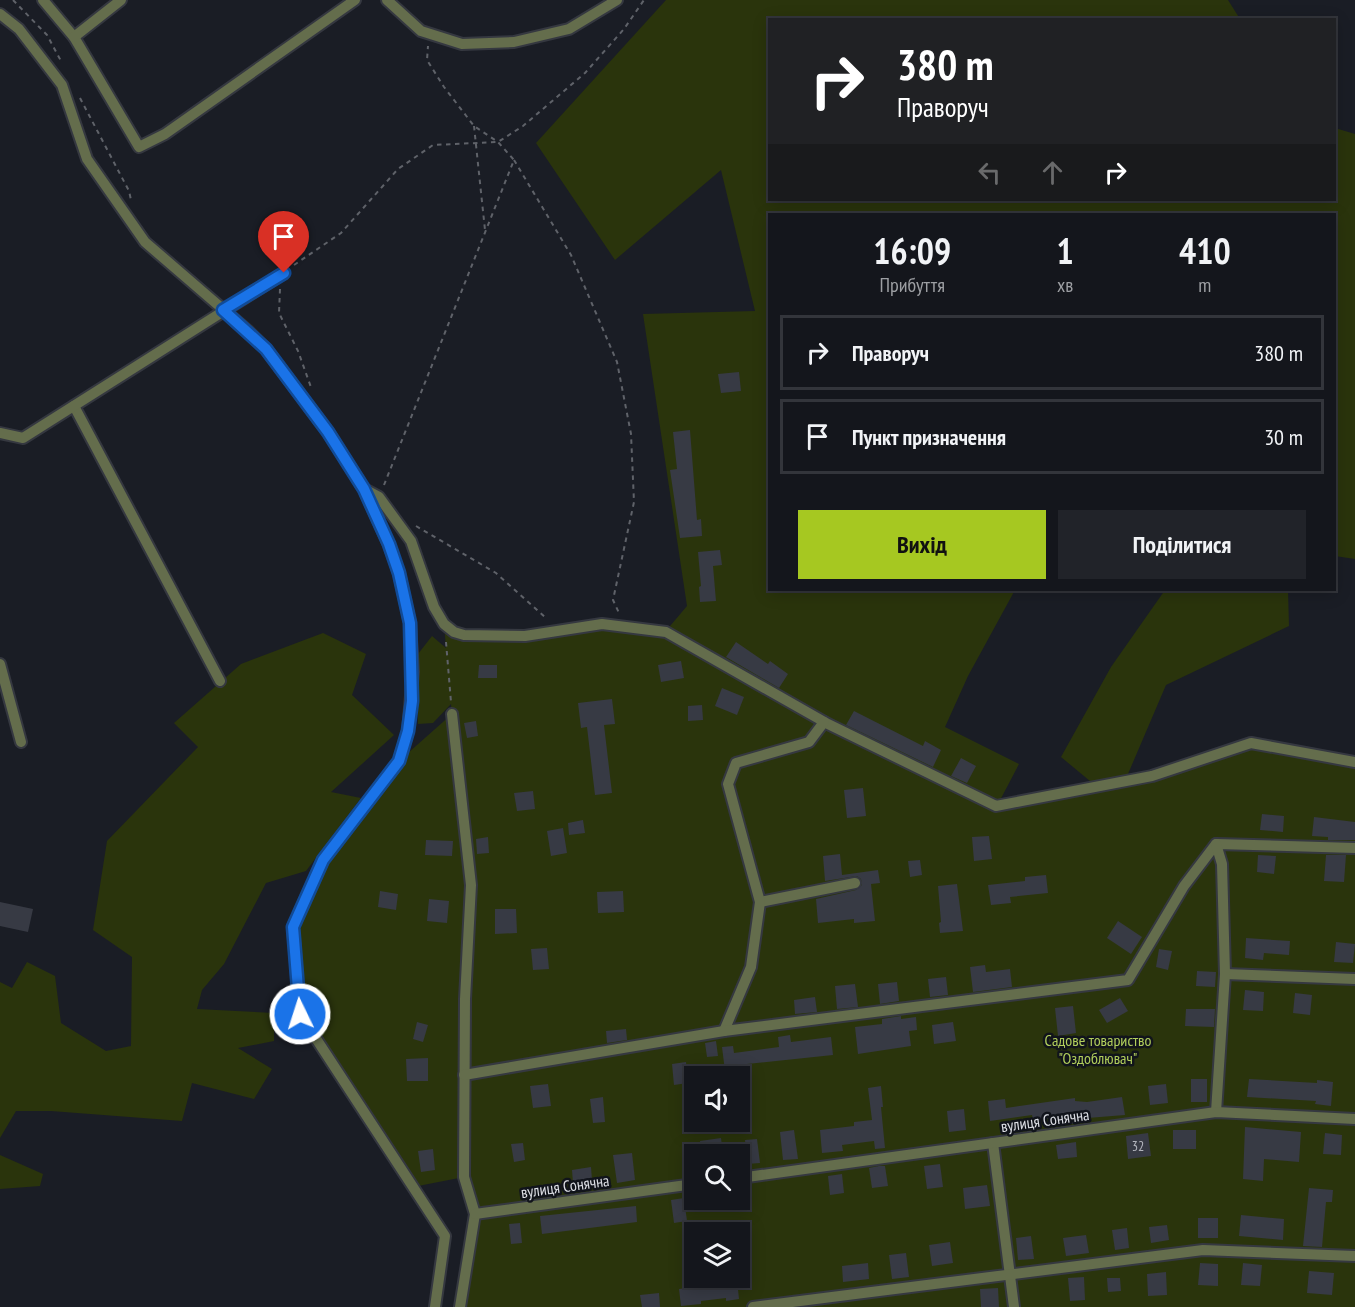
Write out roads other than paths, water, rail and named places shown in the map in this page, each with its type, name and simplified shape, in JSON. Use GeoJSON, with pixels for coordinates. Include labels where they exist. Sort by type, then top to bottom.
{"type":"FeatureCollection","features":[{"type":"Feature","properties":{"kind":"street"},"geometry":{"type":"LineString","coordinates":[[43,0],[75,37],[139,147],[165,134],[355,0]]}},
{"type":"Feature","properties":{"kind":"street"},"geometry":{"type":"LineString","coordinates":[[75,37],[121,0]]}},
{"type":"Feature","properties":{"kind":"street"},"geometry":{"type":"LineString","coordinates":[[387,0],[421,31],[462,44],[514,42],[569,29],[617,0]]}},
{"type":"Feature","properties":{"kind":"street"},"geometry":{"type":"LineString","coordinates":[[0,14],[19,29],[62,85],[87,159],[145,242],[266,349],[328,432],[364,489],[389,544],[399,573],[410,623],[412,672],[408,731],[399,761],[323,860],[293,927],[300,1014],[446,1236],[435,1307]]}},
{"type":"Feature","properties":{"kind":"street"},"geometry":{"type":"LineString","coordinates":[[0,433],[23,438],[284,273]]}},
{"type":"Feature","properties":{"kind":"street"},"geometry":{"type":"LineString","coordinates":[[74,406],[220,681]]}},
{"type":"Feature","properties":{"kind":"street"},"geometry":{"type":"LineString","coordinates":[[364,489],[379,497],[411,542],[434,607],[444,624],[454,632],[525,636],[602,624],[666,632],[824,722],[996,806],[1152,776],[1251,743],[1355,762]]}},
{"type":"Feature","properties":{"kind":"street"},"geometry":{"type":"LineString","coordinates":[[0,664],[21,742]]}},
{"type":"Feature","properties":{"kind":"street"},"geometry":{"type":"LineString","coordinates":[[452,714],[471,885],[465,999],[464,1177],[475,1214],[460,1307]]}},
{"type":"Feature","properties":{"kind":"street"},"geometry":{"type":"LineString","coordinates":[[724,1031],[752,967],[760,902],[728,784],[736,763],[809,742],[824,722]]}},
{"type":"Feature","properties":{"kind":"street"},"geometry":{"type":"LineString","coordinates":[[464,1075],[724,1031],[1128,980],[1184,886],[1216,844]]}},
{"type":"Feature","properties":{"kind":"street"},"geometry":{"type":"LineString","coordinates":[[1216,844],[1355,848]]}},
{"type":"Feature","properties":{"kind":"street"},"geometry":{"type":"LineString","coordinates":[[1216,844],[1222,864],[1225,974],[1216,1112]]}},
{"type":"Feature","properties":{"kind":"street"},"geometry":{"type":"LineString","coordinates":[[760,902],[855,883]]}},
{"type":"Feature","properties":{"kind":"street"},"geometry":{"type":"LineString","coordinates":[[1225,974],[1355,980]]}},
{"type":"Feature","properties":{"kind":"street","name":"вулиця Сонячна"},"geometry":{"type":"LineString","coordinates":[[750,1177],[1216,1112],[1355,1119]]}},
{"type":"Feature","properties":{"kind":"street"},"geometry":{"type":"LineString","coordinates":[[993,1143],[1014,1307]]}},
{"type":"Feature","properties":{"kind":"street","name":"вулиця Сонячна"},"geometry":{"type":"LineString","coordinates":[[475,1214],[684,1185]]}},
{"type":"Feature","properties":{"kind":"street"},"geometry":{"type":"LineString","coordinates":[[753,1307],[1203,1250],[1355,1256]]}},
{"type":"Feature","properties":{"kind":"park label","name":"Садове товариство \"Оздоблювач\""},"geometry":{"type":"Point","coordinates":[1098,1049]}}]}
